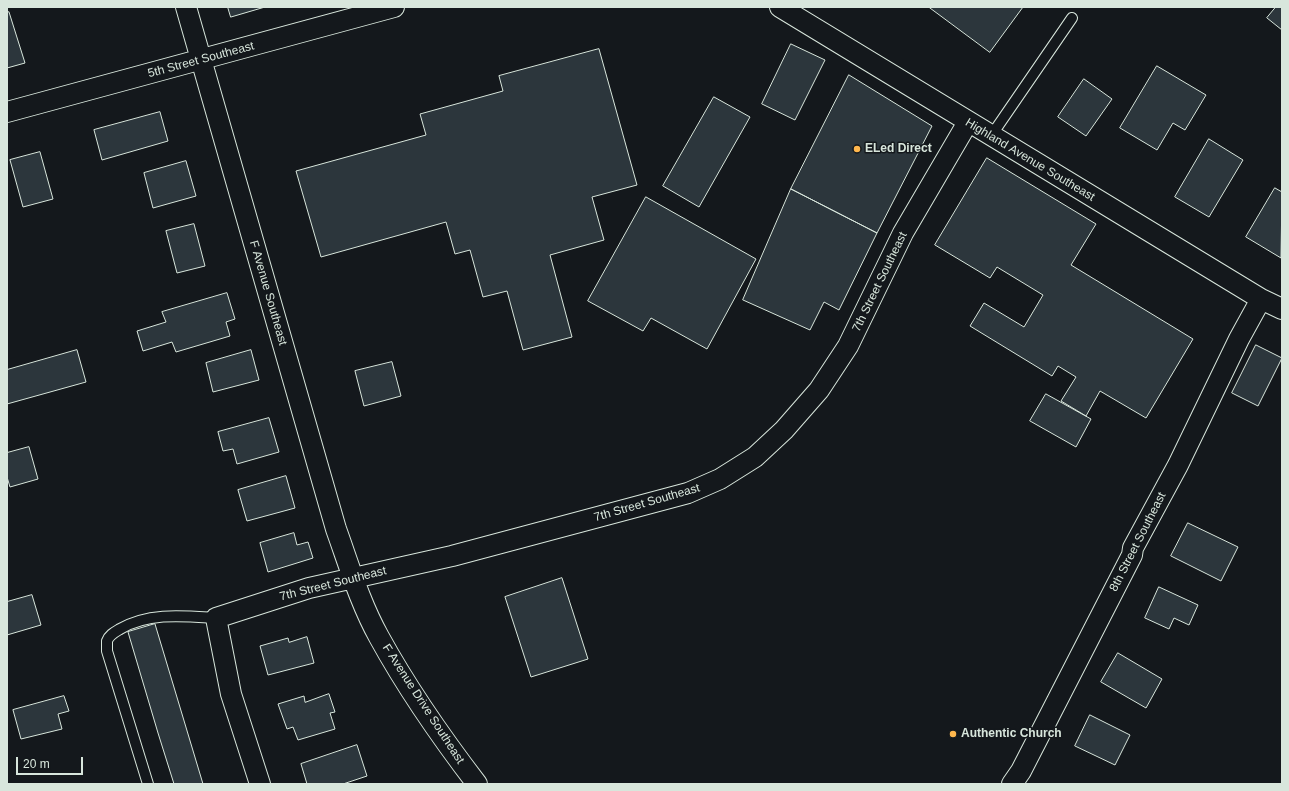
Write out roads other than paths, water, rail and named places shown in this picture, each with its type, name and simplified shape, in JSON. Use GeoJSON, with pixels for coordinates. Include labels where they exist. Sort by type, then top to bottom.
{"type":"FeatureCollection","features":[{"type":"Feature","properties":{"kind":"street","name":"F Avenue Southeast"},"geometry":{"type":"LineString","coordinates":[[186,7],[336,529],[353,578]]}},
{"type":"Feature","properties":{"kind":"street","name":"5th Street Southeast"},"geometry":{"type":"LineString","coordinates":[[7,112],[201,61],[394,7]]}},
{"type":"Feature","properties":{"kind":"street","name":"Highland Avenue Southeast"},"geometry":{"type":"LineString","coordinates":[[788,9],[991,136],[1261,299],[1282,309]]}},
{"type":"Feature","properties":{"kind":"street","name":"7th Street Southeast"},"geometry":{"type":"LineString","coordinates":[[216,618],[309,588],[452,556],[688,493],[720,479],[754,457],[784,430],[819,390],[848,346],[903,233],[968,122]]}},
{"type":"Feature","properties":{"kind":"street","name":"8th Street Southeast"},"geometry":{"type":"LineString","coordinates":[[1012,784],[1021,771],[1132,555],[1133,548],[1178,465],[1239,339],[1261,299]]}},
{"type":"Feature","properties":{"kind":"street","name":"F Avenue Drive Southeast"},"geometry":{"type":"LineString","coordinates":[[353,578],[378,635],[404,680],[477,784]]}},
{"type":"Feature","properties":{"kind":"street"},"geometry":{"type":"LineString","coordinates":[[216,618],[231,694],[260,784]]}},
{"type":"Feature","properties":{"kind":"lane"},"geometry":{"type":"LineString","coordinates":[[991,136],[1072,18]]}},
{"type":"Feature","properties":{"kind":"lane"},"geometry":{"type":"LineString","coordinates":[[148,784],[107,651],[107,641],[112,633],[125,626],[149,618],[181,616],[216,618]]}},
{"type":"Feature","properties":{"kind":"place","name":"ELed Direct"},"geometry":{"type":"Point","coordinates":[857,149]}},
{"type":"Feature","properties":{"kind":"place","name":"Authentic Church"},"geometry":{"type":"Point","coordinates":[953,734]}}]}
